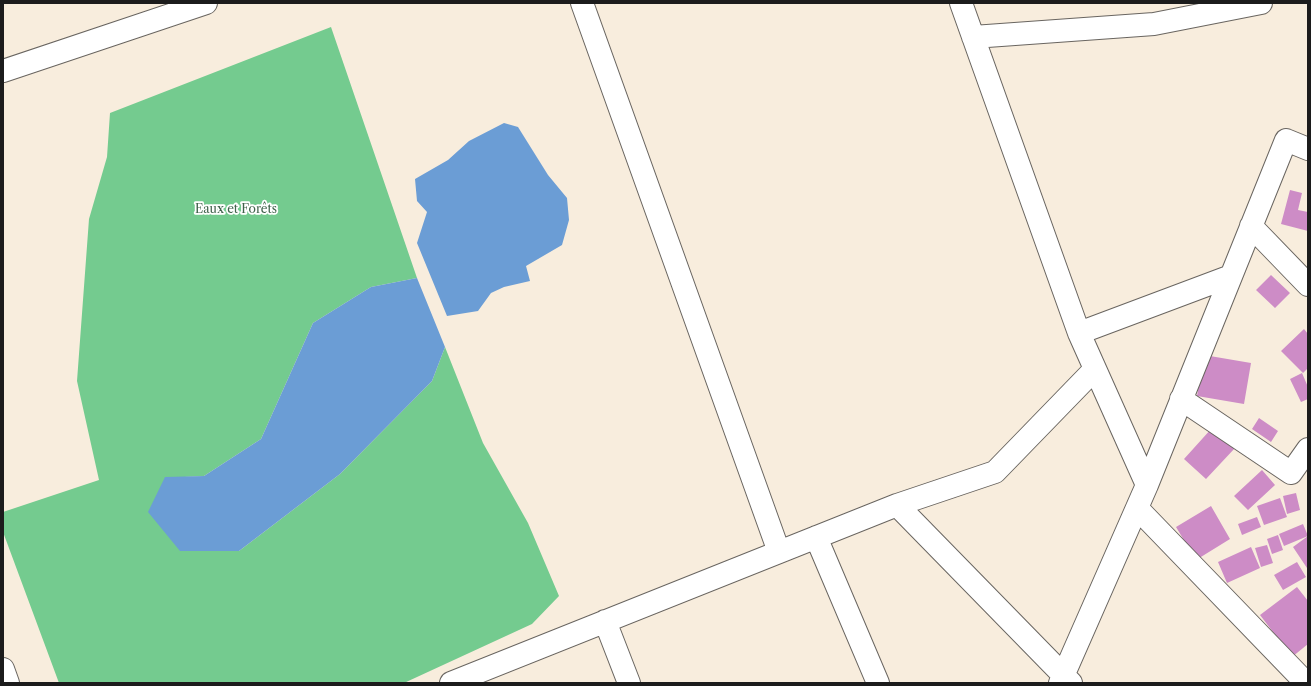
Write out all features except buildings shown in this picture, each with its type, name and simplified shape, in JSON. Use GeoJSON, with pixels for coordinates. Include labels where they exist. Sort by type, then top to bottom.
{"type":"FeatureCollection","features":[{"type":"Feature","properties":{"kind":"street"},"geometry":{"type":"LineString","coordinates":[[3,71],[206,3]]}},
{"type":"Feature","properties":{"kind":"street"},"geometry":{"type":"LineString","coordinates":[[582,3],[779,552]]}},
{"type":"Feature","properties":{"kind":"street"},"geometry":{"type":"LineString","coordinates":[[961,3],[1079,333],[1094,370],[1147,486]]}},
{"type":"Feature","properties":{"kind":"street"},"geometry":{"type":"LineString","coordinates":[[973,38],[1154,24],[1261,3]]}},
{"type":"Feature","properties":{"kind":"street"},"geometry":{"type":"LineString","coordinates":[[897,505],[1065,680],[1147,486],[1286,140],[1308,149]]}},
{"type":"Feature","properties":{"kind":"street"},"geometry":{"type":"LineString","coordinates":[[1251,226],[1308,285]]}},
{"type":"Feature","properties":{"kind":"street"},"geometry":{"type":"LineString","coordinates":[[1079,333],[1231,276]]}},
{"type":"Feature","properties":{"kind":"street"},"geometry":{"type":"LineString","coordinates":[[451,683],[897,505],[996,472],[1094,370]]}},
{"type":"Feature","properties":{"kind":"street"},"geometry":{"type":"LineString","coordinates":[[1181,399],[1291,474],[1308,449]]}},
{"type":"Feature","properties":{"kind":"street"},"geometry":{"type":"LineString","coordinates":[[1137,508],[1302,679]]}},
{"type":"Feature","properties":{"kind":"street"},"geometry":{"type":"LineString","coordinates":[[816,537],[878,683]]}},
{"type":"Feature","properties":{"kind":"street"},"geometry":{"type":"LineString","coordinates":[[605,622],[629,683]]}},
{"type":"Feature","properties":{"kind":"street"},"geometry":{"type":"LineString","coordinates":[[3,669],[8,683]]}},
{"type":"Feature","properties":{"kind":"green space","name":"Eaux et Forêts"},"geometry":{"type":"Polygon","coordinates":[[[331,27],[417,278],[371,287],[313,323],[261,439],[204,476],[165,478],[239,551],[340,474],[432,381],[445,347],[483,443],[528,523],[559,596],[532,624],[404,683],[59,683],[3,532],[3,512],[99,480],[77,381],[89,219],[107,157],[110,113],[331,27]]]}},
{"type":"Feature","properties":{"kind":"water"},"geometry":{"type":"Polygon","coordinates":[[[504,123],[518,127],[548,175],[567,198],[569,220],[562,245],[526,266],[530,281],[504,287],[491,293],[478,311],[447,316],[417,243],[427,212],[417,201],[415,179],[448,160],[469,141],[504,123]]]}},
{"type":"Feature","properties":{"kind":"water"},"geometry":{"type":"Polygon","coordinates":[[[417,278],[445,347],[432,381],[340,474],[239,551],[180,551],[148,512],[165,477],[204,476],[261,439],[313,323],[371,287],[417,278]]]}}]}
